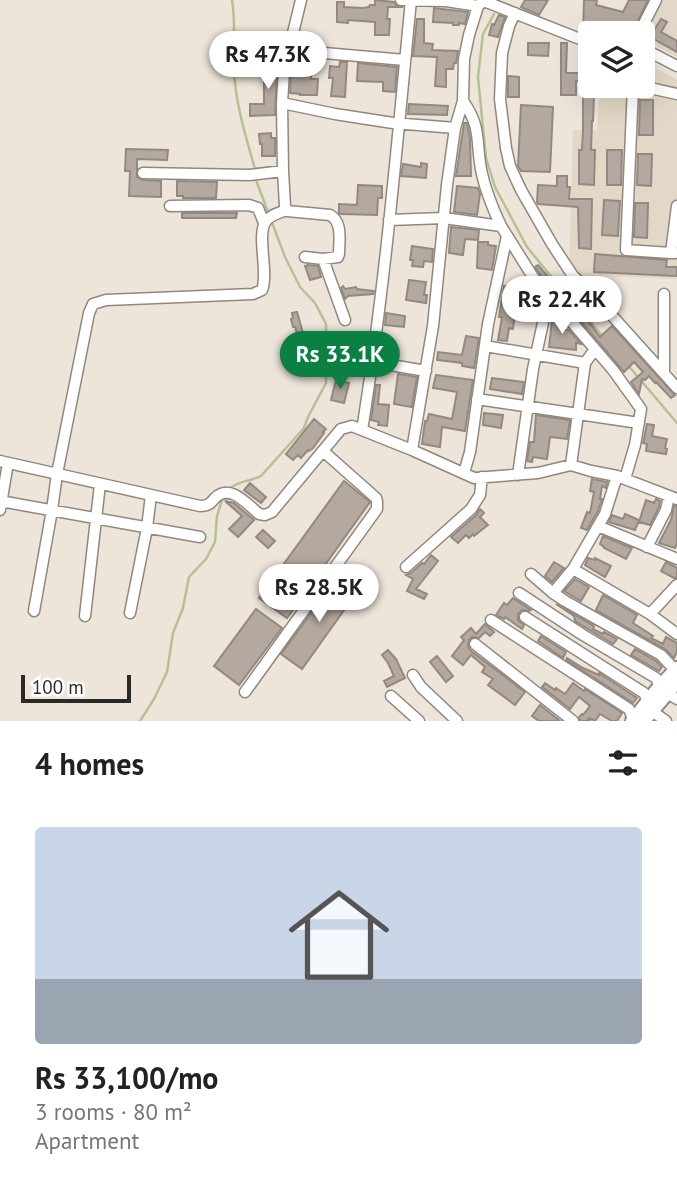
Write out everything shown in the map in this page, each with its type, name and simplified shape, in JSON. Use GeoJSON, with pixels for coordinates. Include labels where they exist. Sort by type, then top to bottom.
{"type":"FeatureCollection","features":[{"type":"Feature","properties":{"kind":"main road"},"geometry":{"type":"LineString","coordinates":[[642,715],[666,692],[676,673]]}},
{"type":"Feature","properties":{"kind":"street"},"geometry":{"type":"LineString","coordinates":[[34,611],[57,474],[93,304],[106,300],[253,295],[264,286],[262,234],[274,216],[283,172],[284,69],[301,0]]}},
{"type":"Feature","properties":{"kind":"street"},"geometry":{"type":"LineString","coordinates":[[401,0],[485,3],[578,38]]}},
{"type":"Feature","properties":{"kind":"street"},"geometry":{"type":"LineString","coordinates":[[362,430],[373,362],[411,0]]}},
{"type":"Feature","properties":{"kind":"street"},"geometry":{"type":"LineString","coordinates":[[645,21],[656,0]]}},
{"type":"Feature","properties":{"kind":"street"},"geometry":{"type":"LineString","coordinates":[[412,450],[433,326],[454,128],[463,101],[464,59],[468,35],[485,3]]}},
{"type":"Feature","properties":{"kind":"street"},"geometry":{"type":"LineString","coordinates":[[514,13],[502,53],[500,99],[510,166],[536,218],[573,276],[670,377],[677,388]]}},
{"type":"Feature","properties":{"kind":"street"},"geometry":{"type":"LineString","coordinates":[[289,50],[405,60]]}},
{"type":"Feature","properties":{"kind":"street"},"geometry":{"type":"LineString","coordinates":[[655,55],[677,66]]}},
{"type":"Feature","properties":{"kind":"street"},"geometry":{"type":"LineString","coordinates":[[655,89],[677,94]]}},
{"type":"Feature","properties":{"kind":"street"},"geometry":{"type":"LineString","coordinates":[[632,98],[626,250],[674,253],[677,206]]}},
{"type":"Feature","properties":{"kind":"street"},"geometry":{"type":"LineString","coordinates":[[463,101],[475,122],[481,173],[501,226],[533,277],[613,370],[641,409],[635,445],[605,514],[573,569],[553,593]]}},
{"type":"Feature","properties":{"kind":"street"},"geometry":{"type":"LineString","coordinates":[[282,103],[399,124],[454,128]]}},
{"type":"Feature","properties":{"kind":"street"},"geometry":{"type":"LineString","coordinates":[[144,173],[249,175],[283,172]]}},
{"type":"Feature","properties":{"kind":"street"},"geometry":{"type":"LineString","coordinates":[[170,206],[249,205],[274,216],[291,213],[330,215],[336,219],[339,256],[305,257]]}},
{"type":"Feature","properties":{"kind":"street"},"geometry":{"type":"LineString","coordinates":[[389,220],[444,218],[501,226]]}},
{"type":"Feature","properties":{"kind":"street"},"geometry":{"type":"LineString","coordinates":[[464,473],[470,452],[488,324],[507,236]]}},
{"type":"Feature","properties":{"kind":"street"},"geometry":{"type":"LineString","coordinates":[[323,258],[345,320]]}},
{"type":"Feature","properties":{"kind":"street"},"geometry":{"type":"LineString","coordinates":[[664,294],[670,377]]}},
{"type":"Feature","properties":{"kind":"street"},"geometry":{"type":"LineString","coordinates":[[518,475],[527,407],[549,295]]}},
{"type":"Feature","properties":{"kind":"street"},"geometry":{"type":"LineString","coordinates":[[485,346],[585,363]]}},
{"type":"Feature","properties":{"kind":"street"},"geometry":{"type":"LineString","coordinates":[[571,465],[585,363],[595,349]]}},
{"type":"Feature","properties":{"kind":"street"},"geometry":{"type":"LineString","coordinates":[[373,362],[426,371]]}},
{"type":"Feature","properties":{"kind":"street"},"geometry":{"type":"LineString","coordinates":[[478,399],[639,423]]}},
{"type":"Feature","properties":{"kind":"street"},"geometry":{"type":"LineString","coordinates":[[200,537],[52,510],[1,504],[4,462],[200,506],[207,506],[227,492],[259,514],[268,514],[341,429],[352,426],[474,478],[538,473],[571,465],[621,478],[673,497],[647,547]]}},
{"type":"Feature","properties":{"kind":"street"},"geometry":{"type":"LineString","coordinates":[[245,692],[377,509],[376,498],[323,450]]}},
{"type":"Feature","properties":{"kind":"street"},"geometry":{"type":"LineString","coordinates":[[406,567],[471,509],[480,495],[482,477]]}},
{"type":"Feature","properties":{"kind":"street"},"geometry":{"type":"LineString","coordinates":[[85,616],[100,484]]}},
{"type":"Feature","properties":{"kind":"street"},"geometry":{"type":"LineString","coordinates":[[130,613],[151,495]]}},
{"type":"Feature","properties":{"kind":"street"},"geometry":{"type":"LineString","coordinates":[[598,526],[677,559]]}},
{"type":"Feature","properties":{"kind":"street"},"geometry":{"type":"LineString","coordinates":[[573,569],[650,614],[677,634]]}},
{"type":"Feature","properties":{"kind":"street"},"geometry":{"type":"LineString","coordinates":[[531,574],[553,593],[661,654],[676,673]]}},
{"type":"Feature","properties":{"kind":"street"},"geometry":{"type":"LineString","coordinates":[[650,614],[677,585]]}},
{"type":"Feature","properties":{"kind":"street"},"geometry":{"type":"LineString","coordinates":[[519,593],[656,678],[666,692]]}},
{"type":"Feature","properties":{"kind":"street"},"geometry":{"type":"LineString","coordinates":[[526,617],[645,693],[642,715]]}},
{"type":"Feature","properties":{"kind":"street"},"geometry":{"type":"LineString","coordinates":[[491,620],[629,709],[666,721]]}},
{"type":"Feature","properties":{"kind":"street"},"geometry":{"type":"LineString","coordinates":[[475,644],[573,721]]}},
{"type":"Feature","properties":{"kind":"street"},"geometry":{"type":"LineString","coordinates":[[413,675],[421,687],[457,721]]}},
{"type":"Feature","properties":{"kind":"street"},"geometry":{"type":"LineString","coordinates":[[391,696],[416,720]]}},
{"type":"Feature","properties":{"kind":"shaded area"},"geometry":{"type":"Polygon","coordinates":[[[663,0],[677,0],[677,57],[655,45],[655,21],[652,21],[663,0]]]}},
{"type":"Feature","properties":{"kind":"shaded area"},"geometry":{"type":"Polygon","coordinates":[[[655,68],[677,79],[677,279],[569,275],[573,130],[597,130],[599,98],[655,98],[655,68]]]}},
{"type":"Feature","properties":{"kind":"building"},"geometry":{"type":"Polygon","coordinates":[[[375,0],[394,2],[403,7],[388,7],[389,35],[375,35],[375,22],[337,22],[337,2],[344,2],[344,7],[363,8],[375,5],[375,0]]]}},
{"type":"Feature","properties":{"kind":"building"},"geometry":{"type":"Polygon","coordinates":[[[525,0],[548,0],[539,15],[521,7],[525,0]]]}},
{"type":"Feature","properties":{"kind":"building"},"geometry":{"type":"Polygon","coordinates":[[[584,0],[597,0],[596,5],[623,12],[629,0],[648,0],[638,21],[583,21],[584,0]]]}},
{"type":"Feature","properties":{"kind":"building"},"geometry":{"type":"Polygon","coordinates":[[[434,8],[468,12],[465,24],[433,22],[434,8]]]}},
{"type":"Feature","properties":{"kind":"building"},"geometry":{"type":"Polygon","coordinates":[[[499,15],[505,17],[498,37],[489,35],[492,24],[494,25],[499,15]]]}},
{"type":"Feature","properties":{"kind":"building"},"geometry":{"type":"Polygon","coordinates":[[[417,19],[424,19],[424,43],[433,44],[432,50],[458,51],[453,69],[446,69],[446,87],[435,86],[437,57],[413,56],[417,19]]]}},
{"type":"Feature","properties":{"kind":"building"},"geometry":{"type":"Polygon","coordinates":[[[661,19],[667,22],[661,32],[677,41],[677,52],[655,40],[655,29],[661,19]]]}},
{"type":"Feature","properties":{"kind":"building"},"geometry":{"type":"Polygon","coordinates":[[[528,43],[549,43],[548,56],[528,55],[528,43]]]}},
{"type":"Feature","properties":{"kind":"building"},"geometry":{"type":"Polygon","coordinates":[[[561,43],[567,43],[566,73],[578,73],[578,81],[576,95],[561,95],[561,43]]]}},
{"type":"Feature","properties":{"kind":"building"},"geometry":{"type":"Polygon","coordinates":[[[266,58],[279,59],[275,115],[250,116],[250,104],[264,104],[263,71],[266,58]]]}},
{"type":"Feature","properties":{"kind":"building"},"geometry":{"type":"Polygon","coordinates":[[[340,62],[347,62],[345,97],[331,96],[333,78],[329,78],[330,66],[339,67],[340,62]]]}},
{"type":"Feature","properties":{"kind":"building"},"geometry":{"type":"Polygon","coordinates":[[[358,63],[397,67],[395,92],[383,91],[383,82],[357,81],[358,63]]]}},
{"type":"Feature","properties":{"kind":"building"},"geometry":{"type":"Polygon","coordinates":[[[294,66],[312,67],[311,79],[318,79],[317,95],[290,93],[294,66]]]}},
{"type":"Feature","properties":{"kind":"building"},"geometry":{"type":"Polygon","coordinates":[[[508,76],[519,77],[519,97],[508,97],[508,76]]]}},
{"type":"Feature","properties":{"kind":"building"},"geometry":{"type":"Polygon","coordinates":[[[583,98],[594,98],[591,150],[595,150],[594,185],[579,184],[579,150],[582,150],[583,98]]]}},
{"type":"Feature","properties":{"kind":"building"},"geometry":{"type":"Polygon","coordinates":[[[640,100],[653,100],[653,135],[639,135],[640,100]]]}},
{"type":"Feature","properties":{"kind":"building"},"geometry":{"type":"Polygon","coordinates":[[[409,104],[448,106],[447,115],[408,114],[409,104]]]}},
{"type":"Feature","properties":{"kind":"building"},"geometry":{"type":"Polygon","coordinates":[[[521,105],[553,107],[550,172],[521,171],[518,166],[521,105]]]}},
{"type":"Feature","properties":{"kind":"building"},"geometry":{"type":"Polygon","coordinates":[[[464,123],[467,123],[470,138],[471,176],[456,176],[464,123]]]}},
{"type":"Feature","properties":{"kind":"building"},"geometry":{"type":"Polygon","coordinates":[[[271,133],[271,138],[275,138],[275,156],[262,156],[259,134],[271,133]]]}},
{"type":"Feature","properties":{"kind":"building"},"geometry":{"type":"Polygon","coordinates":[[[126,149],[168,150],[167,160],[137,159],[137,177],[161,181],[161,197],[129,196],[130,171],[125,171],[126,149]]]}},
{"type":"Feature","properties":{"kind":"building"},"geometry":{"type":"Polygon","coordinates":[[[607,150],[622,150],[621,185],[607,185],[607,150]]]}},
{"type":"Feature","properties":{"kind":"building"},"geometry":{"type":"Polygon","coordinates":[[[638,154],[652,154],[651,186],[637,185],[638,154]]]}},
{"type":"Feature","properties":{"kind":"building"},"geometry":{"type":"Polygon","coordinates":[[[421,163],[427,164],[426,178],[401,176],[403,164],[421,167],[421,163]]]}},
{"type":"Feature","properties":{"kind":"building"},"geometry":{"type":"Polygon","coordinates":[[[557,176],[567,176],[569,199],[592,199],[591,249],[579,248],[578,207],[537,202],[538,185],[557,186],[557,176]]]}},
{"type":"Feature","properties":{"kind":"building"},"geometry":{"type":"Polygon","coordinates":[[[177,181],[217,182],[216,198],[177,196],[177,181]]]}},
{"type":"Feature","properties":{"kind":"building"},"geometry":{"type":"Polygon","coordinates":[[[358,185],[382,186],[377,215],[339,213],[339,204],[357,205],[358,185]]]}},
{"type":"Feature","properties":{"kind":"building"},"geometry":{"type":"Polygon","coordinates":[[[457,186],[478,188],[480,194],[477,215],[454,212],[457,186]]]}},
{"type":"Feature","properties":{"kind":"building"},"geometry":{"type":"Polygon","coordinates":[[[604,200],[620,201],[618,236],[602,235],[604,200]]]}},
{"type":"Feature","properties":{"kind":"building"},"geometry":{"type":"Polygon","coordinates":[[[635,203],[648,203],[647,238],[634,237],[635,203]]]}},
{"type":"Feature","properties":{"kind":"building"},"geometry":{"type":"Polygon","coordinates":[[[182,213],[237,213],[236,218],[182,218],[182,213]]]}},
{"type":"Feature","properties":{"kind":"building"},"geometry":{"type":"Polygon","coordinates":[[[451,227],[479,230],[478,240],[465,239],[463,255],[449,253],[451,227]]]}},
{"type":"Feature","properties":{"kind":"building"},"geometry":{"type":"Polygon","coordinates":[[[478,242],[488,242],[488,245],[496,246],[492,270],[477,268],[478,242]]]}},
{"type":"Feature","properties":{"kind":"building"},"geometry":{"type":"Polygon","coordinates":[[[412,246],[433,249],[432,262],[424,261],[423,267],[412,266],[412,246]]]}},
{"type":"Feature","properties":{"kind":"building"},"geometry":{"type":"Polygon","coordinates":[[[595,254],[667,260],[666,267],[677,267],[677,276],[594,272],[595,254]]]}},
{"type":"Feature","properties":{"kind":"building"},"geometry":{"type":"Polygon","coordinates":[[[538,265],[579,313],[591,303],[599,312],[589,322],[600,337],[612,326],[675,395],[671,398],[649,376],[645,380],[642,379],[639,394],[631,382],[643,372],[634,362],[624,372],[539,273],[535,267],[538,265]]]}},
{"type":"Feature","properties":{"kind":"building"},"geometry":{"type":"Polygon","coordinates":[[[305,266],[318,266],[321,277],[310,280],[305,266]]]}},
{"type":"Feature","properties":{"kind":"building"},"geometry":{"type":"Polygon","coordinates":[[[409,280],[426,282],[426,303],[406,300],[409,280]]]}},
{"type":"Feature","properties":{"kind":"building"},"geometry":{"type":"Polygon","coordinates":[[[524,280],[532,287],[530,298],[536,300],[534,309],[516,306],[513,329],[509,328],[507,341],[498,340],[504,286],[522,289],[524,280]]]}},
{"type":"Feature","properties":{"kind":"building"},"geometry":{"type":"Polygon","coordinates":[[[343,286],[345,289],[356,287],[374,291],[373,294],[348,296],[345,299],[341,288],[343,286]]]}},
{"type":"Feature","properties":{"kind":"building"},"geometry":{"type":"Polygon","coordinates":[[[297,312],[305,340],[299,341],[293,327],[292,313],[297,312]]]}},
{"type":"Feature","properties":{"kind":"building"},"geometry":{"type":"Polygon","coordinates":[[[553,312],[563,323],[562,329],[569,330],[581,344],[576,343],[576,350],[549,347],[553,312]]]}},
{"type":"Feature","properties":{"kind":"building"},"geometry":{"type":"Polygon","coordinates":[[[386,313],[405,316],[404,327],[385,325],[386,313]]]}},
{"type":"Feature","properties":{"kind":"building"},"geometry":{"type":"Polygon","coordinates":[[[466,336],[479,338],[474,368],[462,366],[462,363],[437,360],[438,352],[462,355],[466,336]]]}},
{"type":"Feature","properties":{"kind":"building"},"geometry":{"type":"Polygon","coordinates":[[[398,374],[417,377],[412,407],[394,404],[398,374]]]}},
{"type":"Feature","properties":{"kind":"building"},"geometry":{"type":"Polygon","coordinates":[[[436,375],[473,380],[465,431],[442,427],[440,447],[422,444],[425,421],[429,414],[452,419],[457,392],[433,388],[436,375]]]}},
{"type":"Feature","properties":{"kind":"building"},"geometry":{"type":"Polygon","coordinates":[[[492,378],[524,382],[522,394],[490,389],[492,378]]]}},
{"type":"Feature","properties":{"kind":"building"},"geometry":{"type":"Polygon","coordinates":[[[336,380],[349,383],[344,403],[331,400],[336,380]]]}},
{"type":"Feature","properties":{"kind":"building"},"geometry":{"type":"Polygon","coordinates":[[[376,385],[380,385],[378,404],[389,405],[387,426],[378,425],[379,422],[371,420],[376,385]]]}},
{"type":"Feature","properties":{"kind":"building"},"geometry":{"type":"Polygon","coordinates":[[[484,413],[503,415],[501,428],[483,425],[484,413]]]}},
{"type":"Feature","properties":{"kind":"building"},"geometry":{"type":"Polygon","coordinates":[[[536,415],[570,420],[567,439],[550,437],[547,459],[533,457],[532,462],[527,461],[530,442],[534,442],[536,415]]]}},
{"type":"Feature","properties":{"kind":"building"},"geometry":{"type":"Polygon","coordinates":[[[314,419],[326,429],[324,433],[313,448],[301,458],[298,455],[293,460],[286,454],[314,419]]]}},
{"type":"Feature","properties":{"kind":"building"},"geometry":{"type":"Polygon","coordinates":[[[647,424],[654,425],[652,436],[667,439],[666,454],[646,451],[647,444],[643,443],[647,424]]]}},
{"type":"Feature","properties":{"kind":"building"},"geometry":{"type":"Polygon","coordinates":[[[592,479],[607,482],[606,488],[602,486],[598,511],[587,530],[581,528],[587,512],[590,513],[594,492],[590,491],[592,479]]]}},
{"type":"Feature","properties":{"kind":"building"},"geometry":{"type":"Polygon","coordinates":[[[344,481],[370,502],[287,618],[259,598],[344,481]]]}},
{"type":"Feature","properties":{"kind":"building"},"geometry":{"type":"Polygon","coordinates":[[[250,483],[266,497],[261,503],[244,490],[250,483]]]}},
{"type":"Feature","properties":{"kind":"building"},"geometry":{"type":"Polygon","coordinates":[[[656,499],[660,501],[659,507],[650,525],[639,522],[646,500],[654,503],[656,499]]]}},
{"type":"Feature","properties":{"kind":"building"},"geometry":{"type":"Polygon","coordinates":[[[225,501],[234,503],[254,520],[238,537],[229,529],[242,516],[225,501]]]}},
{"type":"Feature","properties":{"kind":"building"},"geometry":{"type":"Polygon","coordinates":[[[674,506],[677,506],[675,548],[659,543],[671,520],[674,506]]]}},
{"type":"Feature","properties":{"kind":"building"},"geometry":{"type":"Polygon","coordinates":[[[480,509],[484,513],[480,517],[488,525],[474,536],[473,534],[469,538],[466,535],[458,543],[451,537],[480,509]]]}},
{"type":"Feature","properties":{"kind":"building"},"geometry":{"type":"Polygon","coordinates":[[[625,514],[639,520],[635,530],[609,522],[612,515],[623,519],[625,514]]]}},
{"type":"Feature","properties":{"kind":"building"},"geometry":{"type":"Polygon","coordinates":[[[263,530],[275,541],[268,548],[256,537],[263,530]]]}},
{"type":"Feature","properties":{"kind":"building"},"geometry":{"type":"Polygon","coordinates":[[[603,536],[632,548],[626,559],[600,544],[603,536]]]}},
{"type":"Feature","properties":{"kind":"building"},"geometry":{"type":"Polygon","coordinates":[[[431,555],[438,561],[416,589],[427,594],[424,599],[407,591],[413,579],[406,575],[424,564],[431,555]]]}},
{"type":"Feature","properties":{"kind":"building"},"geometry":{"type":"Polygon","coordinates":[[[588,558],[595,558],[611,566],[605,577],[585,565],[588,558]]]}},
{"type":"Feature","properties":{"kind":"building"},"geometry":{"type":"Polygon","coordinates":[[[554,562],[564,568],[552,582],[545,576],[554,562]]]}},
{"type":"Feature","properties":{"kind":"building"},"geometry":{"type":"Polygon","coordinates":[[[666,562],[677,568],[677,578],[661,571],[666,562]]]}},
{"type":"Feature","properties":{"kind":"building"},"geometry":{"type":"Polygon","coordinates":[[[337,578],[357,592],[302,669],[281,654],[337,578]]]}},
{"type":"Feature","properties":{"kind":"building"},"geometry":{"type":"Polygon","coordinates":[[[575,579],[589,587],[581,601],[564,591],[575,579]]]}},
{"type":"Feature","properties":{"kind":"building"},"geometry":{"type":"Polygon","coordinates":[[[603,595],[637,615],[633,623],[653,636],[651,638],[663,644],[666,637],[677,643],[674,658],[665,649],[596,610],[603,595]]]}},
{"type":"Feature","properties":{"kind":"building"},"geometry":{"type":"Polygon","coordinates":[[[513,598],[531,610],[522,610],[518,614],[518,620],[524,625],[522,629],[505,617],[504,619],[496,615],[504,603],[507,605],[513,598]]]}},
{"type":"Feature","properties":{"kind":"building"},"geometry":{"type":"Polygon","coordinates":[[[556,604],[594,626],[593,629],[617,639],[613,644],[575,621],[574,616],[556,604]]]}},
{"type":"Feature","properties":{"kind":"building"},"geometry":{"type":"Polygon","coordinates":[[[256,609],[282,628],[239,685],[214,666],[256,609]]]}},
{"type":"Feature","properties":{"kind":"building"},"geometry":{"type":"Polygon","coordinates":[[[485,624],[494,632],[490,636],[485,632],[479,638],[472,637],[468,646],[525,692],[515,705],[488,685],[493,679],[482,672],[485,667],[471,655],[463,665],[452,656],[464,640],[461,637],[471,628],[476,634],[485,624]]]}},
{"type":"Feature","properties":{"kind":"building"},"geometry":{"type":"Polygon","coordinates":[[[541,636],[566,652],[563,658],[538,641],[541,636]]]}},
{"type":"Feature","properties":{"kind":"building"},"geometry":{"type":"Polygon","coordinates":[[[635,649],[656,661],[662,667],[659,671],[631,655],[635,649]]]}},
{"type":"Feature","properties":{"kind":"building"},"geometry":{"type":"Polygon","coordinates":[[[388,650],[396,659],[405,678],[387,687],[384,681],[394,676],[382,655],[388,650]]]}},
{"type":"Feature","properties":{"kind":"building"},"geometry":{"type":"Polygon","coordinates":[[[437,656],[453,676],[446,682],[430,662],[437,656]]]}},
{"type":"Feature","properties":{"kind":"building"},"geometry":{"type":"Polygon","coordinates":[[[567,658],[583,668],[599,673],[637,698],[633,703],[566,660],[567,658]]]}},
{"type":"Feature","properties":{"kind":"building"},"geometry":{"type":"Polygon","coordinates":[[[545,683],[565,694],[573,683],[622,713],[617,721],[600,714],[595,721],[589,718],[590,721],[580,721],[579,717],[590,706],[579,697],[570,709],[542,687],[545,683]]]}},
{"type":"Feature","properties":{"kind":"building"},"geometry":{"type":"Polygon","coordinates":[[[540,705],[560,721],[539,721],[532,716],[540,705]]]}},
{"type":"Feature","properties":{"kind":"waterway"},"geometry":{"type":"LineString","coordinates":[[232,0],[236,94],[255,169]]}},
{"type":"Feature","properties":{"kind":"waterway"},"geometry":{"type":"LineString","coordinates":[[494,14],[483,34],[478,77],[486,158],[495,187],[527,247],[581,313]]}},
{"type":"Feature","properties":{"kind":"waterway"},"geometry":{"type":"LineString","coordinates":[[229,489],[261,476],[304,428],[326,383],[326,324],[315,303],[300,287],[285,257],[256,180]]}},
{"type":"Feature","properties":{"kind":"waterway"},"geometry":{"type":"LineString","coordinates":[[588,319],[604,338]]}},
{"type":"Feature","properties":{"kind":"waterway"},"geometry":{"type":"LineString","coordinates":[[627,364],[677,423]]}},
{"type":"Feature","properties":{"kind":"waterway"},"geometry":{"type":"LineString","coordinates":[[140,721],[167,672],[173,633],[183,608],[189,577],[206,559],[215,542],[217,516],[223,497]]}}]}
